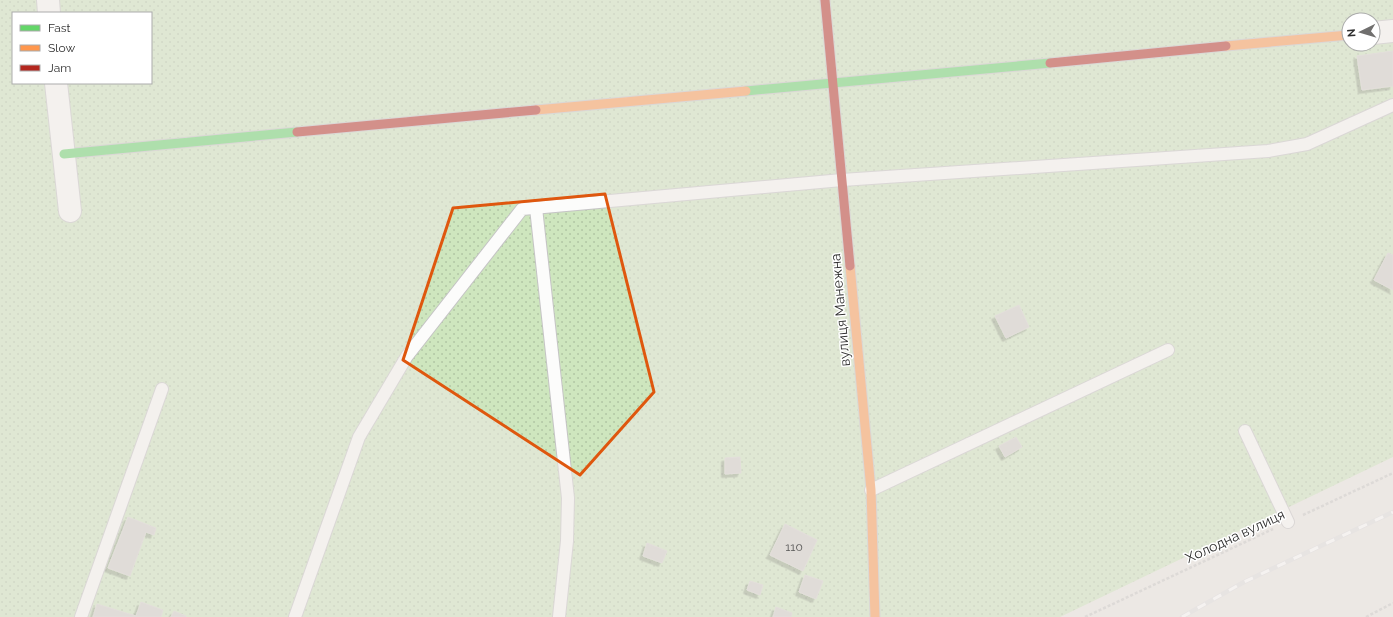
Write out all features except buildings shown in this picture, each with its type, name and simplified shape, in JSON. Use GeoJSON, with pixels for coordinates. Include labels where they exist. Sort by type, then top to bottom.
{"type":"FeatureCollection","features":[{"type":"Feature","properties":{"kind":"street"},"geometry":{"type":"LineString","coordinates":[[48,0],[49,12]]}},
{"type":"Feature","properties":{"kind":"street","name":"вулиця Манежна"},"geometry":{"type":"LineString","coordinates":[[825,0],[871,490],[875,617]]}},
{"type":"Feature","properties":{"kind":"street"},"geometry":{"type":"LineString","coordinates":[[1381,32],[1393,31]]}},
{"type":"Feature","properties":{"kind":"street"},"geometry":{"type":"LineString","coordinates":[[64,154],[1341,36]]}},
{"type":"Feature","properties":{"kind":"street"},"geometry":{"type":"LineString","coordinates":[[56,84],[70,211]]}},
{"type":"Feature","properties":{"kind":"lane"},"geometry":{"type":"LineString","coordinates":[[295,617],[359,437],[407,356],[522,209],[842,180],[1268,151],[1306,144],[1393,105]]}},
{"type":"Feature","properties":{"kind":"lane"},"geometry":{"type":"LineString","coordinates":[[536,208],[568,498],[567,541],[559,617]]}},
{"type":"Feature","properties":{"kind":"lane"},"geometry":{"type":"LineString","coordinates":[[871,490],[1168,350]]}},
{"type":"Feature","properties":{"kind":"lane"},"geometry":{"type":"LineString","coordinates":[[81,617],[162,389]]}},
{"type":"Feature","properties":{"kind":"lane"},"geometry":{"type":"LineString","coordinates":[[1246,431],[1288,522]]}},
{"type":"Feature","properties":{"kind":"path","name":"Холодна вулиця"},"geometry":{"type":"LineString","coordinates":[[1085,617],[1393,473]]}},
{"type":"Feature","properties":{"kind":"path"},"geometry":{"type":"LineString","coordinates":[[1366,617],[1393,603]]}},
{"type":"Feature","properties":{"kind":"highlighted area"},"geometry":{"type":"Polygon","coordinates":[[[605,194],[654,392],[580,475],[403,360],[453,208],[605,194]]]}},
{"type":"Feature","properties":{"kind":"green space"},"geometry":{"type":"Polygon","coordinates":[[[0,0],[1393,0],[1393,457],[1060,617],[0,617],[0,0]]]}},
{"type":"Feature","properties":{"kind":"railway"},"geometry":{"type":"LineString","coordinates":[[1182,617],[1244,582],[1393,512]]}},
{"type":"Feature","properties":{"kind":"traffic: fast"},"geometry":{"type":"LineString","coordinates":[[746,91],[1050,63]]}},
{"type":"Feature","properties":{"kind":"traffic: fast"},"geometry":{"type":"LineString","coordinates":[[64,154],[297,132]]}},
{"type":"Feature","properties":{"kind":"traffic: slow"},"geometry":{"type":"LineString","coordinates":[[1226,46],[1341,36]]}},
{"type":"Feature","properties":{"kind":"traffic: slow"},"geometry":{"type":"LineString","coordinates":[[536,110],[746,91]]}},
{"type":"Feature","properties":{"kind":"traffic: slow"},"geometry":{"type":"LineString","coordinates":[[850,266],[871,490],[875,617]]}},
{"type":"Feature","properties":{"kind":"traffic: jam"},"geometry":{"type":"LineString","coordinates":[[825,0],[850,266]]}},
{"type":"Feature","properties":{"kind":"traffic: jam"},"geometry":{"type":"LineString","coordinates":[[1050,63],[1226,46]]}},
{"type":"Feature","properties":{"kind":"traffic: jam"},"geometry":{"type":"LineString","coordinates":[[297,132],[536,110]]}}]}
